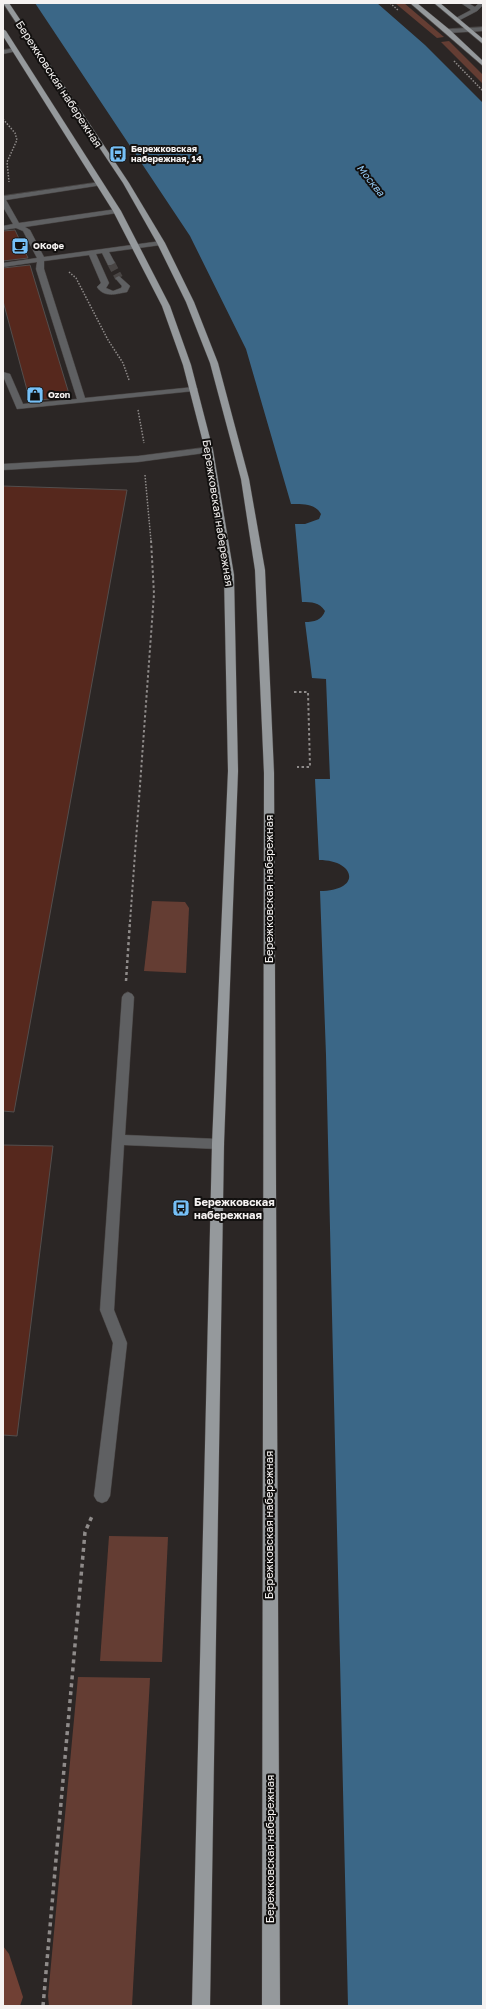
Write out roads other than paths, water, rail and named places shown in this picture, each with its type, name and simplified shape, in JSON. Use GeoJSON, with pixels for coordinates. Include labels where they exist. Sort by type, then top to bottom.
{"type":"FeatureCollection","features":[{"type":"Feature","properties":{"kind":"main road","name":"Бережковская набережная"},"geometry":{"type":"LineString","coordinates":[[6,3],[126,183],[161,243],[190,302],[214,363],[245,479],[260,570],[269,773],[271,2006]]}},
{"type":"Feature","properties":{"kind":"main road"},"geometry":{"type":"LineString","coordinates":[[413,3],[448,31],[483,64]]}},
{"type":"Feature","properties":{"kind":"main road"},"geometry":{"type":"LineString","coordinates":[[437,3],[471,30],[483,42]]}},
{"type":"Feature","properties":{"kind":"main road","name":"Бережковская набережная"},"geometry":{"type":"LineString","coordinates":[[3,31],[117,211],[137,247],[166,306],[194,389],[210,450],[229,575],[233,771],[218,1144],[201,2006]]}},
{"type":"Feature","properties":{"kind":"street"},"geometry":{"type":"LineString","coordinates":[[464,3],[475,10]]}},
{"type":"Feature","properties":{"kind":"street"},"geometry":{"type":"LineString","coordinates":[[458,19],[475,10],[482,3]]}},
{"type":"Feature","properties":{"kind":"street"},"geometry":{"type":"LineString","coordinates":[[448,31],[483,29]]}},
{"type":"Feature","properties":{"kind":"street"},"geometry":{"type":"LineString","coordinates":[[3,52],[15,50]]}},
{"type":"Feature","properties":{"kind":"street"},"geometry":{"type":"LineString","coordinates":[[82,401],[40,269],[41,259],[26,230],[18,226],[5,198],[100,184]]}},
{"type":"Feature","properties":{"kind":"street"},"geometry":{"type":"LineString","coordinates":[[3,228],[117,211]]}},
{"type":"Feature","properties":{"kind":"street"},"geometry":{"type":"LineString","coordinates":[[3,265],[161,243]]}},
{"type":"Feature","properties":{"kind":"street"},"geometry":{"type":"LineString","coordinates":[[104,251],[111,264]]}},
{"type":"Feature","properties":{"kind":"street"},"geometry":{"type":"LineString","coordinates":[[91,252],[105,283],[101,287],[103,290],[113,293],[124,290],[126,286],[119,278]]}},
{"type":"Feature","properties":{"kind":"street"},"geometry":{"type":"LineString","coordinates":[[6,374],[20,407],[194,389]]}},
{"type":"Feature","properties":{"kind":"street"},"geometry":{"type":"LineString","coordinates":[[3,467],[144,458],[210,450]]}},
{"type":"Feature","properties":{"kind":"street"},"geometry":{"type":"LineString","coordinates":[[102,1496],[120,1343],[107,1310],[120,1140],[128,997]]}},
{"type":"Feature","properties":{"kind":"street"},"geometry":{"type":"LineString","coordinates":[[120,1140],[218,1144]]}},
{"type":"Feature","properties":{"kind":"water","name":"Москва"},"geometry":{"type":"Polygon","coordinates":[[[35,3],[377,3],[425,45],[483,103],[483,2006],[348,2006],[326,1055],[320,891],[334,890],[343,886],[348,881],[349,876],[347,870],[341,865],[331,861],[319,860],[315,779],[330,779],[326,679],[312,678],[305,622],[317,620],[322,617],[325,611],[315,603],[302,602],[295,524],[305,524],[319,519],[321,514],[312,506],[304,504],[291,504],[246,349],[190,236],[35,3]]]}},
{"type":"Feature","properties":{"kind":"tunnel"},"geometry":{"type":"LineString","coordinates":[[111,263],[119,278]]}},
{"type":"Feature","properties":{"kind":"place","name":"Бережковская набережная, 14"},"geometry":{"type":"Point","coordinates":[118,154]}},
{"type":"Feature","properties":{"kind":"place","name":"ОКофе"},"geometry":{"type":"Point","coordinates":[20,246]}},
{"type":"Feature","properties":{"kind":"place","name":"Ozon"},"geometry":{"type":"Point","coordinates":[35,395]}},
{"type":"Feature","properties":{"kind":"place","name":"Бережковская набережная"},"geometry":{"type":"Point","coordinates":[181,1208]}}]}
